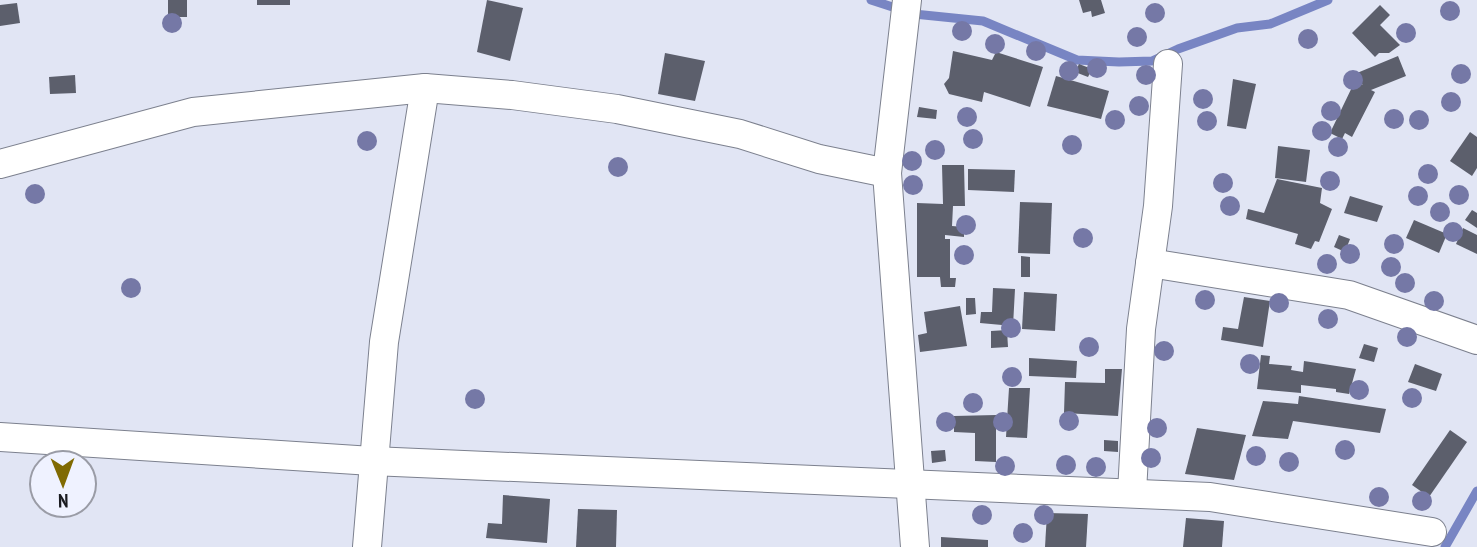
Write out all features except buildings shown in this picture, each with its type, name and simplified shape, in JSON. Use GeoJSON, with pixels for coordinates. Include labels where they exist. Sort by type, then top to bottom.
{"type":"FeatureCollection","features":[{"type":"Feature","properties":{"kind":"street"},"geometry":{"type":"LineString","coordinates":[[907,0],[887,173],[915,547]]}},
{"type":"Feature","properties":{"kind":"street"},"geometry":{"type":"LineString","coordinates":[[1132,492],[1141,329],[1150,263],[1168,64]]}},
{"type":"Feature","properties":{"kind":"street"},"geometry":{"type":"LineString","coordinates":[[0,164],[193,112],[425,88],[512,95],[617,109],[740,134],[819,159],[887,173]]}},
{"type":"Feature","properties":{"kind":"street"},"geometry":{"type":"LineString","coordinates":[[367,547],[383,342],[425,88]]}},
{"type":"Feature","properties":{"kind":"street"},"geometry":{"type":"LineString","coordinates":[[1150,263],[1349,295],[1477,340]]}},
{"type":"Feature","properties":{"kind":"street"},"geometry":{"type":"LineString","coordinates":[[0,437],[372,461],[912,486],[1132,492],[1287,507],[1432,532]]}},
{"type":"Feature","properties":{"kind":"waterway"},"geometry":{"type":"LineString","coordinates":[[871,0],[914,14],[983,21],[1077,60],[1119,62],[1152,61],[1237,28],[1270,24],[1328,0]]}},
{"type":"Feature","properties":{"kind":"waterway"},"geometry":{"type":"LineString","coordinates":[[1445,547],[1477,491]]}}]}
